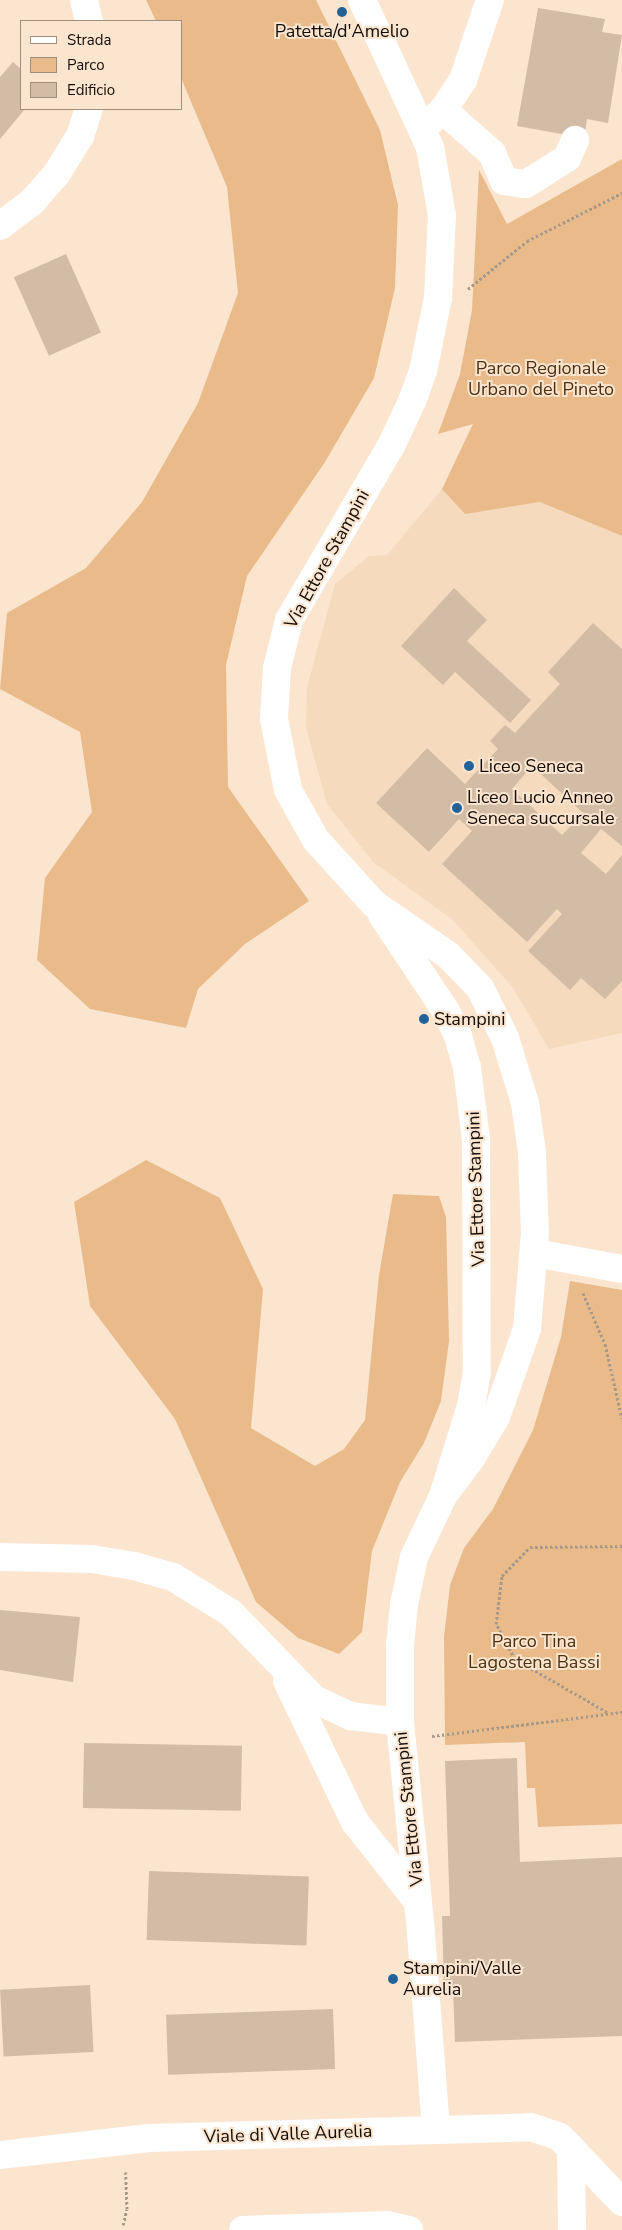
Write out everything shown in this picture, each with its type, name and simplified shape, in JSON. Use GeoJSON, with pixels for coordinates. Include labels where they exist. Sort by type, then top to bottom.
{"type":"FeatureCollection","features":[{"type":"Feature","properties":{"kind":"street"},"geometry":{"type":"LineString","coordinates":[[84,0],[89,20]]}},
{"type":"Feature","properties":{"kind":"street"},"geometry":{"type":"LineString","coordinates":[[362,0],[433,119],[492,153],[504,180],[526,184],[567,158],[575,140]]}},
{"type":"Feature","properties":{"kind":"street"},"geometry":{"type":"LineString","coordinates":[[433,119],[469,66],[490,0]]}},
{"type":"Feature","properties":{"kind":"street"},"geometry":{"type":"LineString","coordinates":[[0,226],[32,202],[57,173],[80,136],[89,110]]}},
{"type":"Feature","properties":{"kind":"street","name":"Via Ettore Stampini"},"geometry":{"type":"LineString","coordinates":[[433,119],[442,216],[441,272],[436,316],[423,370],[392,444],[289,620],[282,643],[274,693],[276,742],[288,790],[316,840],[374,904],[453,1024],[463,1051],[473,1108],[479,1354],[470,1406],[443,1496],[414,1557],[407,1586],[400,1646],[400,1731],[418,1902],[436,2129]]}},
{"type":"Feature","properties":{"kind":"street","name":"Via Ettore Stampini"},"geometry":{"type":"LineString","coordinates":[[374,904],[458,963],[480,988],[505,1038],[518,1074],[531,1145],[535,1253],[527,1329],[507,1391],[484,1437],[443,1496]]}},
{"type":"Feature","properties":{"kind":"street"},"geometry":{"type":"LineString","coordinates":[[535,1253],[622,1269]]}},
{"type":"Feature","properties":{"kind":"street"},"geometry":{"type":"LineString","coordinates":[[0,1557],[92,1559],[134,1566],[173,1577],[231,1613],[280,1668],[314,1699],[337,1712],[400,1731]]}},
{"type":"Feature","properties":{"kind":"street"},"geometry":{"type":"LineString","coordinates":[[280,1668],[355,1822],[418,1902]]}},
{"type":"Feature","properties":{"kind":"street","name":"Viale di Valle Aurelia"},"geometry":{"type":"LineString","coordinates":[[0,2155],[149,2138],[436,2129],[540,2128],[560,2137],[622,2202]]}},
{"type":"Feature","properties":{"kind":"street"},"geometry":{"type":"LineString","coordinates":[[571,2148],[572,2230]]}},
{"type":"Feature","properties":{"kind":"street"},"geometry":{"type":"LineString","coordinates":[[243,2230],[387,2225],[408,2230]]}},
{"type":"Feature","properties":{"kind":"path"},"geometry":{"type":"LineString","coordinates":[[436,316],[527,241],[622,194]]}},
{"type":"Feature","properties":{"kind":"path"},"geometry":{"type":"LineString","coordinates":[[571,1260],[588,1308],[605,1344],[622,1418]]}},
{"type":"Feature","properties":{"kind":"path"},"geometry":{"type":"LineString","coordinates":[[607,1712],[515,1659],[496,1624],[502,1576],[530,1547],[622,1546]]}},
{"type":"Feature","properties":{"kind":"path"},"geometry":{"type":"LineString","coordinates":[[400,1731],[622,1712]]}},
{"type":"Feature","properties":{"kind":"path"},"geometry":{"type":"LineString","coordinates":[[123,2225],[128,2210],[125,2162]]}},
{"type":"Feature","properties":{"kind":"shaded area","name":"Liceo Seneca"},"geometry":{"type":"Polygon","coordinates":[[[442,489],[465,513],[540,502],[622,536],[622,1033],[549,1049],[513,988],[453,920],[373,862],[327,804],[306,728],[307,687],[335,584],[369,556],[387,555],[442,489]]]}},
{"type":"Feature","properties":{"kind":"green space"},"geometry":{"type":"Polygon","coordinates":[[[146,0],[316,0],[380,130],[398,205],[395,288],[374,378],[325,462],[247,576],[226,665],[228,787],[309,901],[245,944],[198,989],[186,1028],[90,1009],[37,960],[45,878],[92,812],[80,732],[0,689],[7,613],[86,568],[142,502],[198,403],[238,293],[227,187],[182,80],[182,20],[156,20],[146,0]]]}},
{"type":"Feature","properties":{"kind":"green space","name":"Parco Regionale Urbano del Pineto"},"geometry":{"type":"Polygon","coordinates":[[[622,159],[622,536],[540,502],[465,514],[442,489],[473,424],[438,434],[460,374],[472,310],[479,170],[507,224],[622,159]]]}},
{"type":"Feature","properties":{"kind":"green space"},"geometry":{"type":"Polygon","coordinates":[[[146,1160],[220,1198],[263,1289],[251,1428],[315,1466],[344,1449],[365,1420],[379,1275],[393,1194],[439,1196],[446,1217],[449,1341],[441,1401],[424,1443],[400,1482],[372,1551],[362,1632],[339,1654],[298,1638],[256,1602],[175,1419],[90,1306],[74,1202],[146,1160]]]}},
{"type":"Feature","properties":{"kind":"green space","name":"Parco Tina Lagostena Bassi"},"geometry":{"type":"Polygon","coordinates":[[[570,1281],[622,1290],[622,1824],[538,1827],[535,1788],[527,1788],[525,1742],[445,1745],[444,1637],[450,1585],[464,1548],[493,1509],[533,1430],[561,1337],[570,1281]]]}},
{"type":"Feature","properties":{"kind":"building"},"geometry":{"type":"Polygon","coordinates":[[[538,8],[605,19],[602,32],[622,35],[608,123],[587,119],[584,138],[517,126],[538,8]]]}},
{"type":"Feature","properties":{"kind":"building"},"geometry":{"type":"Polygon","coordinates":[[[13,62],[20,68],[20,110],[24,110],[0,139],[0,77],[13,62]]]}},
{"type":"Feature","properties":{"kind":"building"},"geometry":{"type":"Polygon","coordinates":[[[66,254],[101,333],[49,356],[14,277],[66,254]]]}},
{"type":"Feature","properties":{"kind":"building"},"geometry":{"type":"Polygon","coordinates":[[[454,588],[487,620],[467,641],[531,700],[510,723],[455,672],[443,685],[401,646],[454,588]]]}},
{"type":"Feature","properties":{"kind":"building","name":"Liceo Lucio Anneo Seneca succursale"},"geometry":{"type":"Polygon","coordinates":[[[593,623],[622,649],[622,846],[601,829],[581,853],[606,874],[622,855],[622,981],[605,999],[581,978],[570,990],[528,951],[562,914],[557,909],[527,942],[442,864],[472,831],[459,819],[429,852],[376,803],[427,748],[465,784],[498,749],[490,741],[505,725],[515,733],[560,684],[548,672],[593,623]],[[532,766],[512,789],[562,835],[583,813],[532,766]]]}},
{"type":"Feature","properties":{"kind":"building"},"geometry":{"type":"Polygon","coordinates":[[[0,1610],[80,1617],[73,1682],[0,1670],[0,1610]]]}},
{"type":"Feature","properties":{"kind":"building"},"geometry":{"type":"Polygon","coordinates":[[[84,1743],[242,1746],[241,1811],[83,1808],[84,1743]]]}},
{"type":"Feature","properties":{"kind":"building"},"geometry":{"type":"Polygon","coordinates":[[[517,1758],[520,1862],[622,1857],[622,2036],[455,2042],[453,1987],[444,1987],[442,1916],[450,1916],[445,1761],[517,1758]]]}},
{"type":"Feature","properties":{"kind":"building"},"geometry":{"type":"Polygon","coordinates":[[[149,1871],[309,1877],[306,1946],[147,1940],[149,1871]]]}},
{"type":"Feature","properties":{"kind":"building"},"geometry":{"type":"Polygon","coordinates":[[[90,1985],[94,2052],[4,2057],[0,1990],[90,1985]]]}},
{"type":"Feature","properties":{"kind":"building"},"geometry":{"type":"Polygon","coordinates":[[[333,2009],[335,2069],[168,2075],[166,2015],[333,2009]]]}},
{"type":"Feature","properties":{"kind":"place","name":"Patetta/d'Amelio"},"geometry":{"type":"Point","coordinates":[342,12]}},
{"type":"Feature","properties":{"kind":"place","name":"Liceo Seneca"},"geometry":{"type":"Point","coordinates":[469,766]}},
{"type":"Feature","properties":{"kind":"place","name":"Liceo Lucio Anneo Seneca succursale"},"geometry":{"type":"Point","coordinates":[457,808]}},
{"type":"Feature","properties":{"kind":"place","name":"Stampini"},"geometry":{"type":"Point","coordinates":[424,1019]}},
{"type":"Feature","properties":{"kind":"place","name":"Stampini/Valle Aurelia"},"geometry":{"type":"Point","coordinates":[393,1979]}}]}
